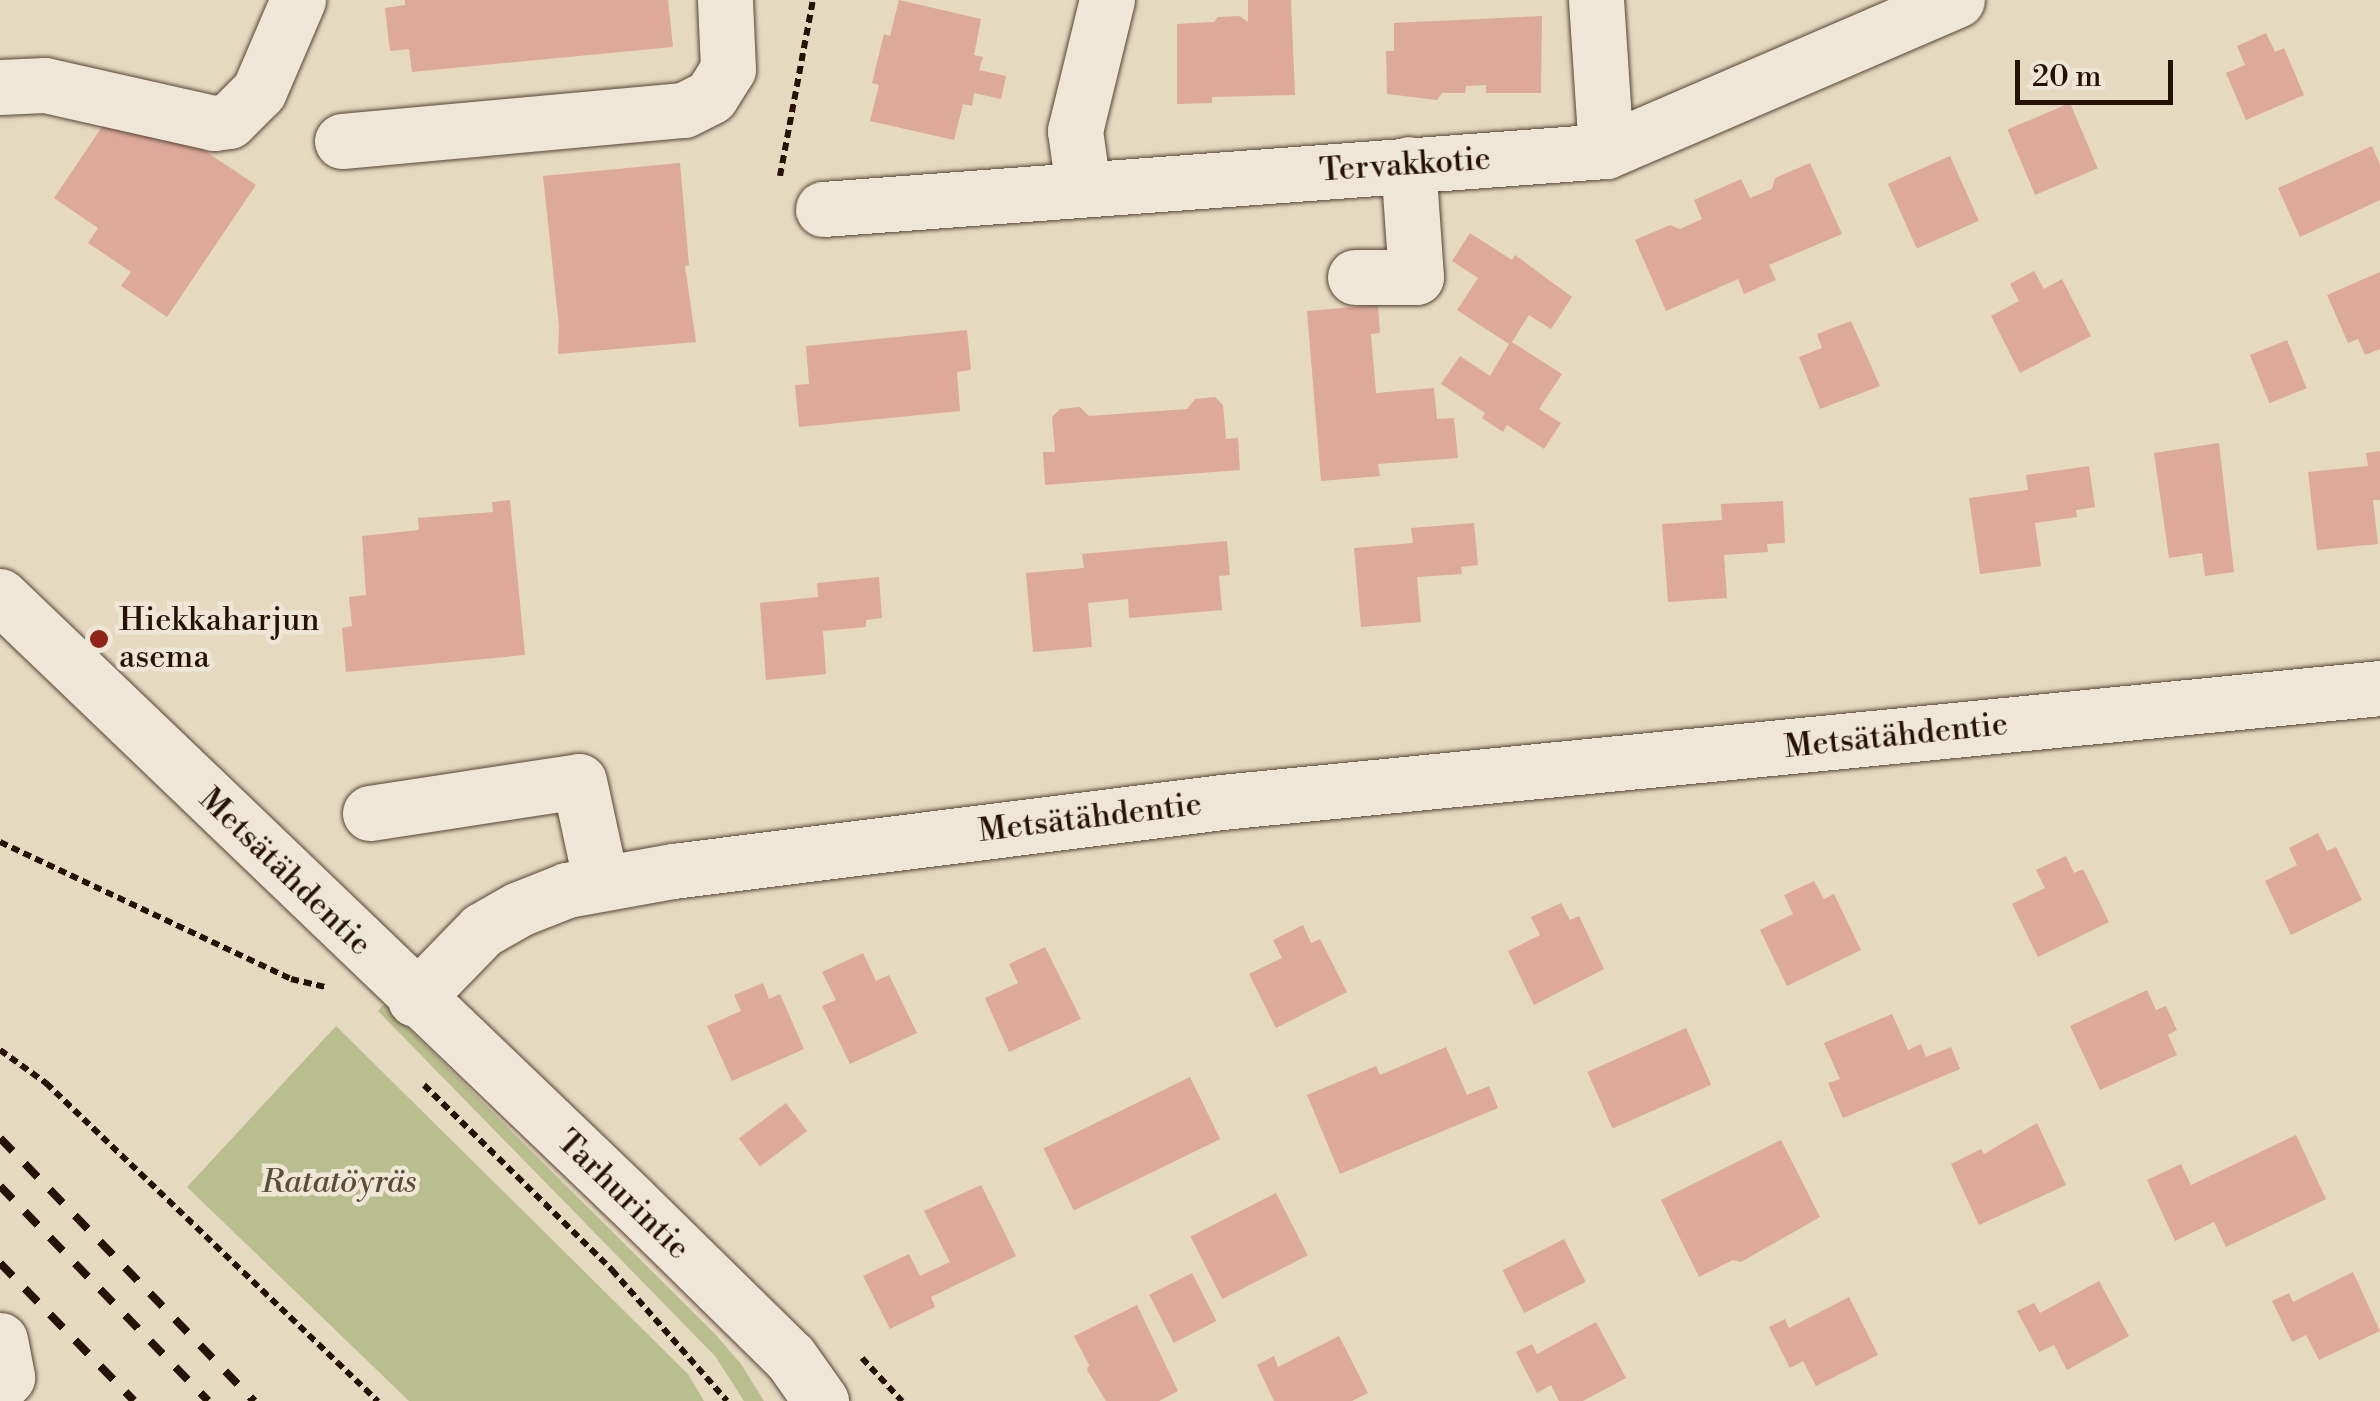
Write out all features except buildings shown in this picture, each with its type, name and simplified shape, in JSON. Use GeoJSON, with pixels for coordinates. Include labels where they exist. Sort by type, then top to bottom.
{"type":"FeatureCollection","features":[{"type":"Feature","properties":{"kind":"street"},"geometry":{"type":"LineString","coordinates":[[0,87],[46,85],[214,123],[229,121],[259,90],[298,0]]}},
{"type":"Feature","properties":{"kind":"street"},"geometry":{"type":"LineString","coordinates":[[342,141],[684,110],[711,96],[728,69],[725,0]]}},
{"type":"Feature","properties":{"kind":"street"},"geometry":{"type":"LineString","coordinates":[[1083,187],[1075,130],[1107,0]]}},
{"type":"Feature","properties":{"kind":"street"},"geometry":{"type":"LineString","coordinates":[[1596,0],[1606,151]]}},
{"type":"Feature","properties":{"kind":"street","name":"Tervakkotie"},"geometry":{"type":"LineString","coordinates":[[823,208],[1606,151],[1957,0]]}},
{"type":"Feature","properties":{"kind":"street"},"geometry":{"type":"LineString","coordinates":[[1355,277],[1416,276],[1408,164]]}},
{"type":"Feature","properties":{"kind":"street","name":"Metsätähdentie"},"geometry":{"type":"LineString","coordinates":[[0,596],[415,999],[482,930],[568,890],[601,884],[1222,802],[2380,688]]}},
{"type":"Feature","properties":{"kind":"street"},"geometry":{"type":"LineString","coordinates":[[370,813],[579,780],[601,884]]}},
{"type":"Feature","properties":{"kind":"street","name":"Tarhurintie"},"geometry":{"type":"LineString","coordinates":[[415,999],[790,1358],[821,1401]]}},
{"type":"Feature","properties":{"kind":"street"},"geometry":{"type":"LineString","coordinates":[[0,1340],[7,1376],[0,1385]]}},
{"type":"Feature","properties":{"kind":"path"},"geometry":{"type":"LineString","coordinates":[[813,0],[779,182],[790,208],[823,208]]}},
{"type":"Feature","properties":{"kind":"path"},"geometry":{"type":"LineString","coordinates":[[0,842],[292,978],[328,988],[341,1000]]}},
{"type":"Feature","properties":{"kind":"path"},"geometry":{"type":"LineString","coordinates":[[0,1050],[46,1082],[378,1401]]}},
{"type":"Feature","properties":{"kind":"path"},"geometry":{"type":"LineString","coordinates":[[418,1078],[612,1270],[727,1401]]}},
{"type":"Feature","properties":{"kind":"green space"},"geometry":{"type":"Polygon","coordinates":[[[384,1004],[715,1334],[741,1364],[764,1401],[744,1401],[715,1356],[378,1011],[384,1004]]]}},
{"type":"Feature","properties":{"kind":"green space","name":"Ratatöyräs"},"geometry":{"type":"Polygon","coordinates":[[[336,1026],[688,1374],[704,1401],[409,1401],[187,1187],[336,1026]]]}},
{"type":"Feature","properties":{"kind":"railway"},"geometry":{"type":"LineString","coordinates":[[0,1138],[254,1401]]}},
{"type":"Feature","properties":{"kind":"railway"},"geometry":{"type":"LineString","coordinates":[[0,1186],[208,1401]]}},
{"type":"Feature","properties":{"kind":"railway"},"geometry":{"type":"LineString","coordinates":[[0,1263],[134,1401]]}},
{"type":"Feature","properties":{"kind":"place","name":"Hiekkaharjun asema"},"geometry":{"type":"Point","coordinates":[99,639]}}]}
